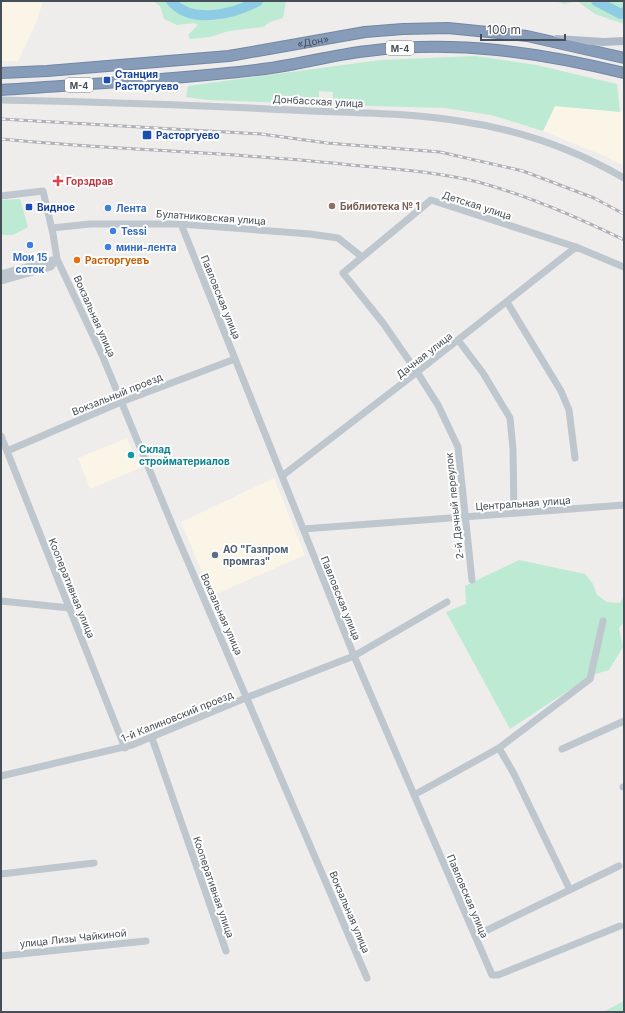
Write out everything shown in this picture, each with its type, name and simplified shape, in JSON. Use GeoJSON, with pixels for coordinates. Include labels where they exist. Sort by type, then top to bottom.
{"type":"FeatureCollection","features":[{"type":"Feature","properties":{"kind":"highway","name":"«Дон»"},"geometry":{"type":"LineString","coordinates":[[1,73],[47,71],[229,56],[365,32],[403,29],[448,28],[527,36],[624,58]]}},
{"type":"Feature","properties":{"kind":"highway","name":"«Дон»"},"geometry":{"type":"LineString","coordinates":[[1,90],[182,78],[267,69],[367,51],[421,47],[463,47],[522,51],[570,60],[624,74]]}},
{"type":"Feature","properties":{"kind":"main road"},"geometry":{"type":"LineString","coordinates":[[527,36],[580,41],[624,41]]}},
{"type":"Feature","properties":{"kind":"street","name":"Донбасская улица"},"geometry":{"type":"LineString","coordinates":[[1,100],[169,104],[410,115],[458,121],[516,133],[554,146],[602,165],[624,178]]}},
{"type":"Feature","properties":{"kind":"street","name":"Вокзальная улица"},"geometry":{"type":"LineString","coordinates":[[1,196],[43,191],[52,228],[57,259],[102,355],[176,534],[248,697],[367,978]]}},
{"type":"Feature","properties":{"kind":"street","name":"Детская улица"},"geometry":{"type":"LineString","coordinates":[[343,273],[432,200],[576,247],[624,267]]}},
{"type":"Feature","properties":{"kind":"street","name":"Булатниковская улица"},"geometry":{"type":"LineString","coordinates":[[52,228],[90,224],[181,224],[338,238],[362,258]]}},
{"type":"Feature","properties":{"kind":"street","name":"Павловская улица"},"geometry":{"type":"LineString","coordinates":[[181,224],[354,656],[492,975],[498,976],[620,926]]}},
{"type":"Feature","properties":{"kind":"street","name":"Дачная улица"},"geometry":{"type":"LineString","coordinates":[[282,476],[576,247]]}},
{"type":"Feature","properties":{"kind":"street"},"geometry":{"type":"LineString","coordinates":[[1,274],[57,259]]}},
{"type":"Feature","properties":{"kind":"street"},"geometry":{"type":"LineString","coordinates":[[1,281],[51,267],[57,259]]}},
{"type":"Feature","properties":{"kind":"street","name":"2-й Дачный переулок"},"geometry":{"type":"LineString","coordinates":[[343,273],[383,323],[417,372],[438,405],[458,447],[472,580]]}},
{"type":"Feature","properties":{"kind":"street"},"geometry":{"type":"LineString","coordinates":[[507,302],[561,391],[569,410],[575,458]]}},
{"type":"Feature","properties":{"kind":"street"},"geometry":{"type":"LineString","coordinates":[[458,340],[483,373],[510,418],[513,449],[514,513]]}},
{"type":"Feature","properties":{"kind":"street","name":"Вокзальный проезд"},"geometry":{"type":"LineString","coordinates":[[7,451],[121,402],[235,359]]}},
{"type":"Feature","properties":{"kind":"street","name":"Кооперативная улица"},"geometry":{"type":"LineString","coordinates":[[1,436],[125,748]]}},
{"type":"Feature","properties":{"kind":"street","name":"Центральная улица"},"geometry":{"type":"LineString","coordinates":[[303,529],[624,506]]}},
{"type":"Feature","properties":{"kind":"street"},"geometry":{"type":"LineString","coordinates":[[1,602],[70,608]]}},
{"type":"Feature","properties":{"kind":"street","name":"1-й Калиновский проезд"},"geometry":{"type":"LineString","coordinates":[[1,776],[125,748],[152,738],[248,697],[354,656],[447,602]]}},
{"type":"Feature","properties":{"kind":"street"},"geometry":{"type":"LineString","coordinates":[[414,794],[499,748],[590,679],[603,621]]}},
{"type":"Feature","properties":{"kind":"street"},"geometry":{"type":"LineString","coordinates":[[562,749],[624,721]]}},
{"type":"Feature","properties":{"kind":"street","name":"Кооперативная улица"},"geometry":{"type":"LineString","coordinates":[[152,738],[226,951]]}},
{"type":"Feature","properties":{"kind":"street"},"geometry":{"type":"LineString","coordinates":[[499,748],[514,774],[570,890]]}},
{"type":"Feature","properties":{"kind":"street"},"geometry":{"type":"LineString","coordinates":[[1,874],[94,863]]}},
{"type":"Feature","properties":{"kind":"street"},"geometry":{"type":"LineString","coordinates":[[475,936],[618,866]]}},
{"type":"Feature","properties":{"kind":"street","name":"улица Лизы Чайкиной"},"geometry":{"type":"LineString","coordinates":[[1,956],[146,941]]}},
{"type":"Feature","properties":{"kind":"shaded area"},"geometry":{"type":"Polygon","coordinates":[[[1,1],[43,1],[37,21],[18,61],[1,61],[1,1]]]}},
{"type":"Feature","properties":{"kind":"shaded area"},"geometry":{"type":"Polygon","coordinates":[[[555,106],[624,112],[624,166],[605,156],[543,131],[555,106]]]}},
{"type":"Feature","properties":{"kind":"shaded area"},"geometry":{"type":"Polygon","coordinates":[[[127,438],[140,468],[90,489],[78,458],[127,438]]]}},
{"type":"Feature","properties":{"kind":"shaded area"},"geometry":{"type":"Polygon","coordinates":[[[274,478],[305,555],[212,596],[181,522],[274,478]]]}},
{"type":"Feature","properties":{"kind":"green space"},"geometry":{"type":"Polygon","coordinates":[[[153,1],[286,1],[283,18],[270,22],[263,27],[229,31],[210,37],[190,39],[188,35],[198,25],[194,23],[177,25],[164,19],[160,6],[153,1]]]}},
{"type":"Feature","properties":{"kind":"green space"},"geometry":{"type":"Polygon","coordinates":[[[555,1],[577,1],[564,4],[555,1]]]}},
{"type":"Feature","properties":{"kind":"green space"},"geometry":{"type":"Polygon","coordinates":[[[577,1],[624,1],[624,24],[595,14],[577,1]]]}},
{"type":"Feature","properties":{"kind":"green space"},"geometry":{"type":"Polygon","coordinates":[[[476,56],[536,65],[617,84],[620,112],[555,106],[543,131],[491,115],[445,108],[333,105],[333,92],[319,91],[319,104],[208,100],[186,97],[188,86],[380,60],[476,56]]]}},
{"type":"Feature","properties":{"kind":"green space"},"geometry":{"type":"Polygon","coordinates":[[[20,199],[28,227],[13,235],[1,235],[1,200],[20,199]]]}},
{"type":"Feature","properties":{"kind":"green space"},"geometry":{"type":"Polygon","coordinates":[[[519,560],[585,574],[593,584],[597,595],[607,602],[620,603],[624,595],[624,622],[619,628],[623,647],[609,670],[592,675],[510,729],[446,612],[466,604],[465,586],[519,560]]]}},
{"type":"Feature","properties":{"kind":"green space"},"geometry":{"type":"Polygon","coordinates":[[[624,1001],[624,1012],[603,1012],[624,1001]]]}},
{"type":"Feature","properties":{"kind":"waterway"},"geometry":{"type":"LineString","coordinates":[[171,1],[179,8],[190,13],[201,15],[225,13],[237,10],[258,1]]}},
{"type":"Feature","properties":{"kind":"waterway"},"geometry":{"type":"LineString","coordinates":[[596,1],[621,14],[624,12]]}},
{"type":"Feature","properties":{"kind":"railway"},"geometry":{"type":"LineString","coordinates":[[1,119],[261,134],[327,143],[440,152],[523,171],[594,198],[624,214]]}},
{"type":"Feature","properties":{"kind":"railway"},"geometry":{"type":"LineString","coordinates":[[1,139],[300,160],[445,175],[478,182],[534,200],[571,215],[624,240]]}},
{"type":"Feature","properties":{"kind":"place","name":"Станция Расторгуево"},"geometry":{"type":"Point","coordinates":[107,80]}},
{"type":"Feature","properties":{"kind":"place","name":"Расторгуево"},"geometry":{"type":"Point","coordinates":[147,135]}},
{"type":"Feature","properties":{"kind":"place","name":"Горздрав"},"geometry":{"type":"Point","coordinates":[58,181]}},
{"type":"Feature","properties":{"kind":"place","name":"Библиотека № 1"},"geometry":{"type":"Point","coordinates":[332,206]}},
{"type":"Feature","properties":{"kind":"place","name":"Видное"},"geometry":{"type":"Point","coordinates":[29,207]}},
{"type":"Feature","properties":{"kind":"place","name":"Лента"},"geometry":{"type":"Point","coordinates":[108,208]}},
{"type":"Feature","properties":{"kind":"place","name":"Tessi"},"geometry":{"type":"Point","coordinates":[113,231]}},
{"type":"Feature","properties":{"kind":"place","name":"Мои 15 соток"},"geometry":{"type":"Point","coordinates":[30,245]}},
{"type":"Feature","properties":{"kind":"place","name":"мини-лента"},"geometry":{"type":"Point","coordinates":[108,247]}},
{"type":"Feature","properties":{"kind":"place","name":"Расторгуевъ"},"geometry":{"type":"Point","coordinates":[77,260]}},
{"type":"Feature","properties":{"kind":"place","name":"Склад стройматериалов"},"geometry":{"type":"Point","coordinates":[131,455]}},
{"type":"Feature","properties":{"kind":"place","name":"АО \"Газпром промгаз\""},"geometry":{"type":"Point","coordinates":[215,555]}}]}
